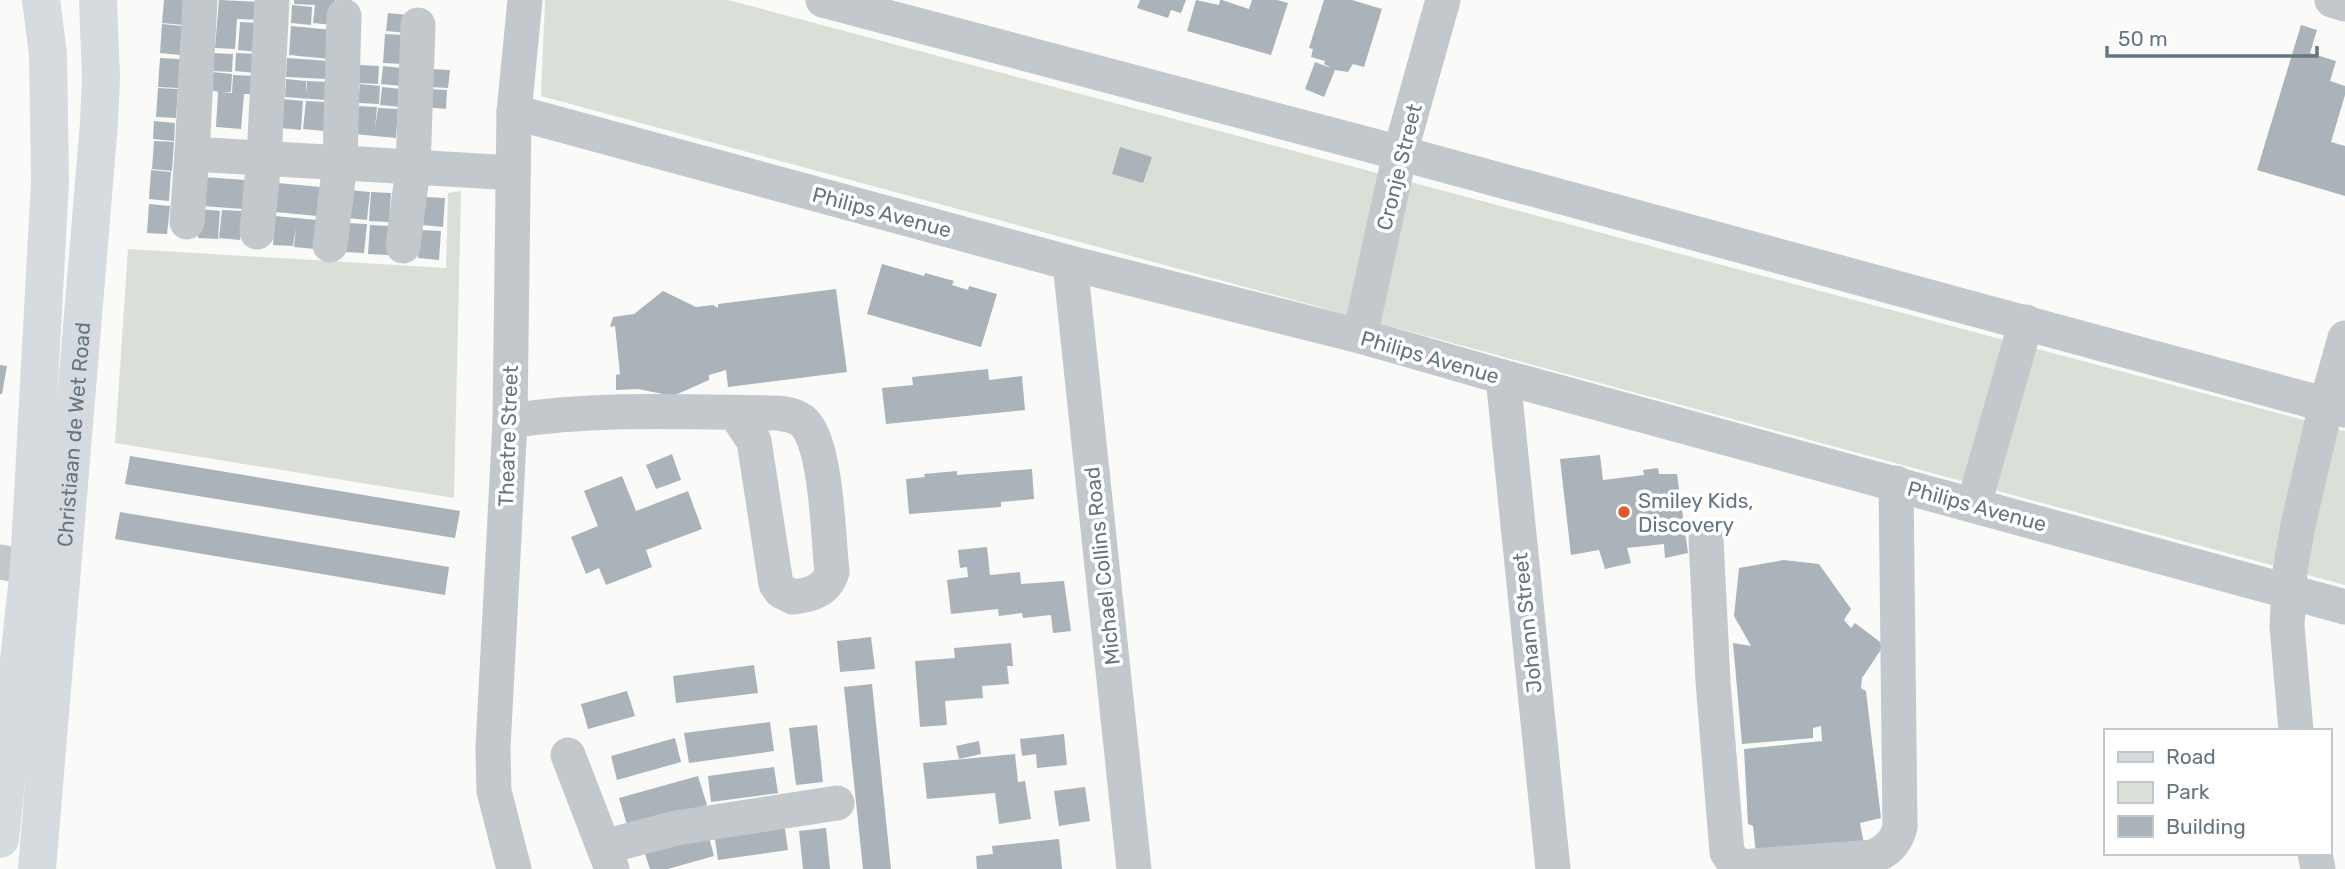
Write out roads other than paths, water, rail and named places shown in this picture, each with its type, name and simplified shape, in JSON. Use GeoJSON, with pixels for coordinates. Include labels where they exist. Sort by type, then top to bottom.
{"type":"FeatureCollection","features":[{"type":"Feature","properties":{"kind":"main road","name":"Christiaan de Wet Road"},"geometry":{"type":"LineString","coordinates":[[37,869],[30,567],[50,182],[48,54],[41,0]]}},
{"type":"Feature","properties":{"kind":"main road","name":"Christiaan de Wet Road"},"geometry":{"type":"LineString","coordinates":[[0,839],[30,567],[99,123],[101,78],[98,0]]}},
{"type":"Feature","properties":{"kind":"street"},"geometry":{"type":"LineString","coordinates":[[187,222],[200,0]]}},
{"type":"Feature","properties":{"kind":"street"},"geometry":{"type":"LineString","coordinates":[[257,232],[264,158],[272,0]]}},
{"type":"Feature","properties":{"kind":"street","name":"Theatre Street"},"geometry":{"type":"LineString","coordinates":[[514,869],[494,791],[493,748],[510,421],[514,112],[525,0]]}},
{"type":"Feature","properties":{"kind":"street"},"geometry":{"type":"LineString","coordinates":[[823,0],[1400,153],[2335,408]]}},
{"type":"Feature","properties":{"kind":"street","name":"Cronje Street"},"geometry":{"type":"LineString","coordinates":[[1360,336],[1400,153],[1443,0]]}},
{"type":"Feature","properties":{"kind":"street"},"geometry":{"type":"LineString","coordinates":[[2332,0],[2345,4]]}},
{"type":"Feature","properties":{"kind":"street"},"geometry":{"type":"LineString","coordinates":[[330,244],[340,163],[344,16]]}},
{"type":"Feature","properties":{"kind":"street"},"geometry":{"type":"LineString","coordinates":[[403,246],[413,168],[418,25]]}},
{"type":"Feature","properties":{"kind":"street","name":"Philips Avenue"},"geometry":{"type":"LineString","coordinates":[[514,112],[1070,263],[1360,336],[2345,607]]}},
{"type":"Feature","properties":{"kind":"street"},"geometry":{"type":"LineString","coordinates":[[192,154],[513,173]]}},
{"type":"Feature","properties":{"kind":"street","name":"Michael Collins Road"},"geometry":{"type":"LineString","coordinates":[[1070,263],[1133,869]]}},
{"type":"Feature","properties":{"kind":"street"},"geometry":{"type":"LineString","coordinates":[[1974,504],[2026,322]]}},
{"type":"Feature","properties":{"kind":"street"},"geometry":{"type":"LineString","coordinates":[[2295,729],[2287,637],[2288,593],[2298,525],[2335,408],[2345,338]]}},
{"type":"Feature","properties":{"kind":"street","name":"Johann Street"},"geometry":{"type":"LineString","coordinates":[[1503,377],[1553,869]]}},
{"type":"Feature","properties":{"kind":"street"},"geometry":{"type":"LineString","coordinates":[[510,421],[556,414],[646,411],[778,413],[798,417],[807,425],[813,437],[823,483],[832,572],[822,589],[793,597],[781,591],[776,584],[754,442],[735,413]]}},
{"type":"Feature","properties":{"kind":"street"},"geometry":{"type":"LineString","coordinates":[[1706,539],[1714,696],[1727,852],[1740,867],[1873,857],[1885,852],[1896,840],[1900,827],[1896,483]]}},
{"type":"Feature","properties":{"kind":"street"},"geometry":{"type":"LineString","coordinates":[[568,755],[608,858],[676,828],[837,803]]}},
{"type":"Feature","properties":{"kind":"place","name":"Smiley Kids, Discovery"},"geometry":{"type":"Point","coordinates":[1624,512]}}]}
